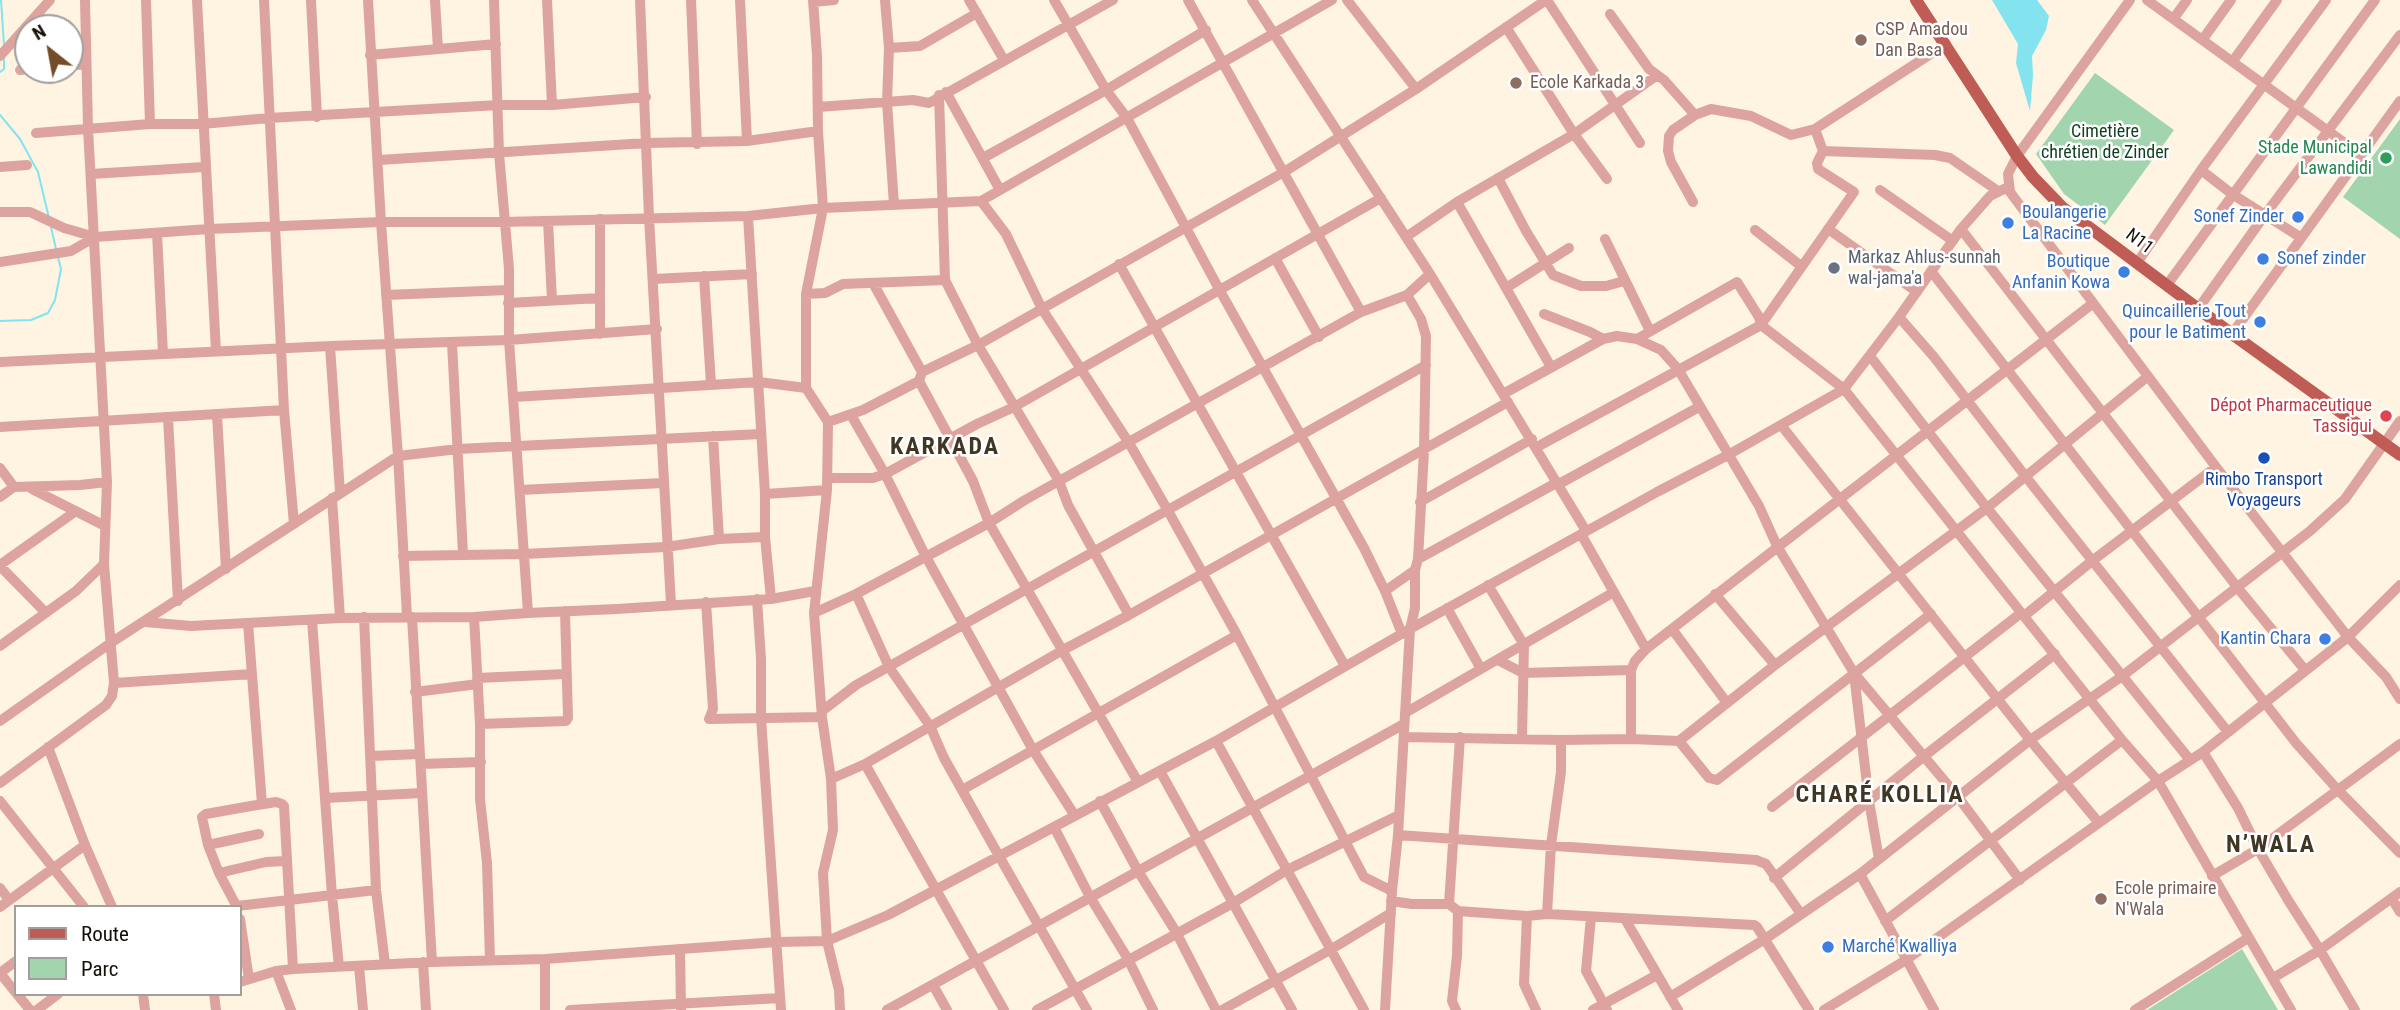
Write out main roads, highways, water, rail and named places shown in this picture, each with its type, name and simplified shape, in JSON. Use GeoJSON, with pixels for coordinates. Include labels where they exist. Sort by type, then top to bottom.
{"type":"FeatureCollection","features":[{"type":"Feature","properties":{"kind":"main road","name":"N11"},"geometry":{"type":"LineString","coordinates":[[1916,0],[2017,156],[2062,207],[2232,334],[2400,454]]}},
{"type":"Feature","properties":{"kind":"water"},"geometry":{"type":"Polygon","coordinates":[[[1992,0],[2037,0],[2049,16],[2046,30],[2032,56],[2030,111],[2016,63],[2018,44],[1992,0]]]}},
{"type":"Feature","properties":{"kind":"waterway"},"geometry":{"type":"LineString","coordinates":[[1,0],[4,45]]}},
{"type":"Feature","properties":{"kind":"waterway"},"geometry":{"type":"LineString","coordinates":[[0,72],[4,69],[4,58]]}},
{"type":"Feature","properties":{"kind":"waterway"},"geometry":{"type":"LineString","coordinates":[[0,115],[20,139],[38,172],[49,218]]}},
{"type":"Feature","properties":{"kind":"waterway"},"geometry":{"type":"LineString","coordinates":[[51,227],[56,249]]}},
{"type":"Feature","properties":{"kind":"waterway"},"geometry":{"type":"LineString","coordinates":[[0,321],[31,320],[48,313],[55,300],[61,269],[58,257]]}},
{"type":"Feature","properties":{"kind":"place","name":"CSP Amadou Dan Basa"},"geometry":{"type":"Point","coordinates":[1861,40]}},
{"type":"Feature","properties":{"kind":"place","name":"Ecole Karkada 3"},"geometry":{"type":"Point","coordinates":[1516,83]}},
{"type":"Feature","properties":{"kind":"place","name":"Stade Municipal Lawandidi"},"geometry":{"type":"Point","coordinates":[2386,158]}},
{"type":"Feature","properties":{"kind":"place","name":"Sonef Zinder"},"geometry":{"type":"Point","coordinates":[2298,217]}},
{"type":"Feature","properties":{"kind":"place","name":"Boulangerie La Racine"},"geometry":{"type":"Point","coordinates":[2008,223]}},
{"type":"Feature","properties":{"kind":"place","name":"Sonef zinder"},"geometry":{"type":"Point","coordinates":[2263,259]}},
{"type":"Feature","properties":{"kind":"place","name":"Markaz Ahlus-sunnah wal-jama'a"},"geometry":{"type":"Point","coordinates":[1834,268]}},
{"type":"Feature","properties":{"kind":"place","name":"Boutique Anfanin Kowa"},"geometry":{"type":"Point","coordinates":[2124,272]}},
{"type":"Feature","properties":{"kind":"place","name":"Quincaillerie Tout pour le Batiment"},"geometry":{"type":"Point","coordinates":[2260,322]}},
{"type":"Feature","properties":{"kind":"place","name":"Dépot Pharmaceutique Tassigui"},"geometry":{"type":"Point","coordinates":[2386,416]}},
{"type":"Feature","properties":{"kind":"place","name":"Rimbo Transport Voyageurs"},"geometry":{"type":"Point","coordinates":[2264,458]}},
{"type":"Feature","properties":{"kind":"place","name":"Kantin Chara"},"geometry":{"type":"Point","coordinates":[2325,639]}},
{"type":"Feature","properties":{"kind":"place","name":"Ecole primaire N'Wala"},"geometry":{"type":"Point","coordinates":[2101,899]}},
{"type":"Feature","properties":{"kind":"place","name":"Marché Kwalliya"},"geometry":{"type":"Point","coordinates":[1828,947]}},
{"type":"Feature","properties":{"kind":"district","name":"KARKADA"},"geometry":{"type":"Point","coordinates":[945,448]}},
{"type":"Feature","properties":{"kind":"district","name":"CHARÉ KOLLIA"},"geometry":{"type":"Point","coordinates":[1880,796]}},
{"type":"Feature","properties":{"kind":"district","name":"N’WALA"},"geometry":{"type":"Point","coordinates":[2271,846]}},
{"type":"Feature","properties":{"kind":"park label","name":"Cimetière chrétien de Zinder"},"geometry":{"type":"Point","coordinates":[2105,142]}}]}
